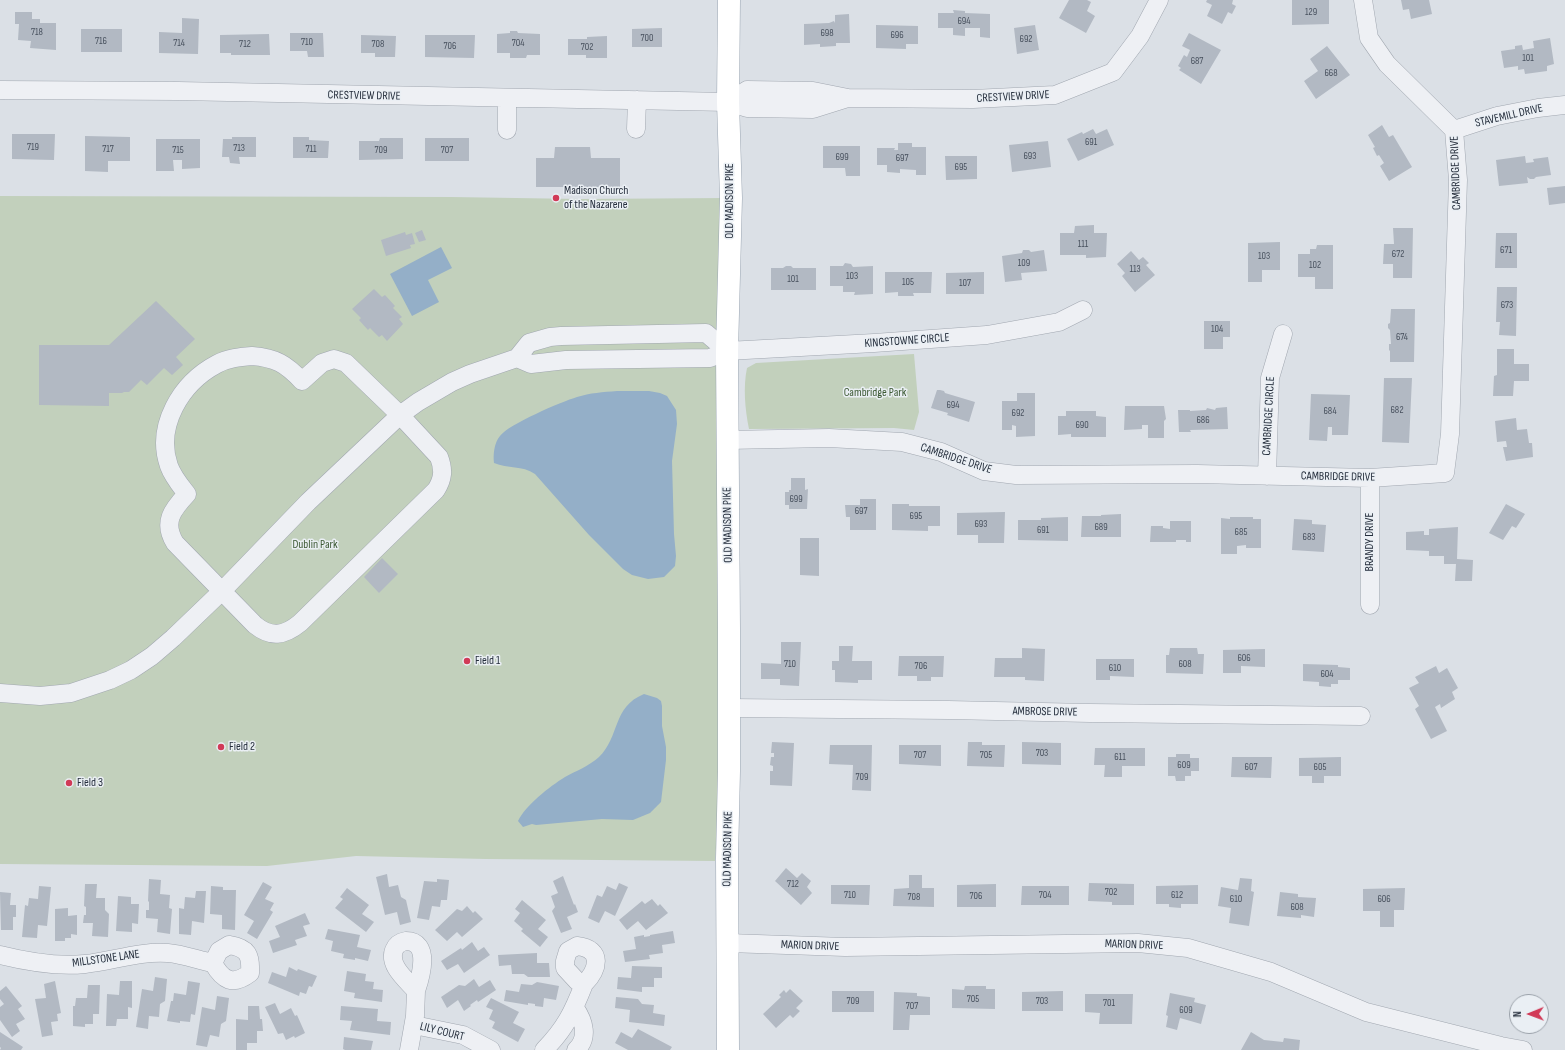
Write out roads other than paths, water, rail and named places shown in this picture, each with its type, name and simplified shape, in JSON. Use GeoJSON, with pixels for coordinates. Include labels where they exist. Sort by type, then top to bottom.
{"type":"FeatureCollection","features":[{"type":"Feature","properties":{"kind":"main road","name":"OLD MADISON PIKE"},"geometry":{"type":"LineString","coordinates":[[728,1050],[727,858],[729,708],[727,440],[731,198],[728,102],[729,0]]}},
{"type":"Feature","properties":{"kind":"street","name":"CRESTVIEW DRIVE"},"geometry":{"type":"LineString","coordinates":[[0,90],[178,91],[728,102],[747,108],[813,109],[848,98],[973,99],[1056,95],[1112,72],[1140,36],[1160,0]]}},
{"type":"Feature","properties":{"kind":"street","name":"CAMBRIDGE DRIVE"},"geometry":{"type":"LineString","coordinates":[[727,440],[829,438],[902,442],[941,452],[984,470],[1016,475],[1197,474],[1370,478],[1445,473],[1450,434],[1458,188],[1454,130],[1387,64],[1373,45],[1369,38],[1362,0]]}},
{"type":"Feature","properties":{"kind":"street"},"geometry":{"type":"LineString","coordinates":[[507,98],[507,130]]}},
{"type":"Feature","properties":{"kind":"street"},"geometry":{"type":"LineString","coordinates":[[636,129],[637,100]]}},
{"type":"Feature","properties":{"kind":"street","name":"STAVEMILL DRIVE"},"geometry":{"type":"LineString","coordinates":[[1454,130],[1497,116],[1538,108],[1565,105]]}},
{"type":"Feature","properties":{"kind":"street","name":"KINGSTOWNE CIRCLE"},"geometry":{"type":"LineString","coordinates":[[517,358],[531,364],[566,360],[710,358],[728,351],[874,344],[987,335],[1059,322],[1083,310]]}},
{"type":"Feature","properties":{"kind":"street"},"geometry":{"type":"LineString","coordinates":[[0,693],[40,696],[71,692],[99,684],[121,675],[160,649],[222,591],[308,502],[400,415],[418,402],[452,382],[470,374],[517,358],[530,343],[550,337],[561,336],[706,333],[728,351]]}},
{"type":"Feature","properties":{"kind":"street","name":"CAMBRIDGE CIRCLE"},"geometry":{"type":"LineString","coordinates":[[1267,476],[1270,378],[1283,334]]}},
{"type":"Feature","properties":{"kind":"street"},"geometry":{"type":"LineString","coordinates":[[252,356],[269,358],[284,364],[302,381],[322,363],[338,359],[351,367],[400,415],[439,458],[443,472],[442,478],[436,490],[300,624],[287,632],[281,634],[269,633],[260,629],[175,543],[172,538],[169,527],[172,512],[187,494],[175,478],[169,465],[165,450],[165,436],[169,418],[176,403],[201,374],[217,364],[225,360],[252,356]]}},
{"type":"Feature","properties":{"kind":"street","name":"BRANDY DRIVE"},"geometry":{"type":"LineString","coordinates":[[1370,478],[1370,605]]}},
{"type":"Feature","properties":{"kind":"street","name":"AMBROSE DRIVE"},"geometry":{"type":"LineString","coordinates":[[729,708],[1361,716]]}},
{"type":"Feature","properties":{"kind":"street","name":"MARION DRIVE"},"geometry":{"type":"LineString","coordinates":[[728,943],[845,947],[1138,943],[1188,948],[1271,972],[1366,1012],[1501,1046],[1523,1050]]}},
{"type":"Feature","properties":{"kind":"street","name":"MILLSTONE LANE"},"geometry":{"type":"LineString","coordinates":[[0,955],[26,961],[56,965],[86,964],[129,955],[168,952],[213,963]]}},
{"type":"Feature","properties":{"kind":"street"},"geometry":{"type":"LineString","coordinates":[[544,1050],[561,1032],[575,1008],[584,984]]}},
{"type":"Feature","properties":{"kind":"street"},"geometry":{"type":"LineString","coordinates":[[409,1050],[414,1025],[416,991]]}},
{"type":"Feature","properties":{"kind":"street"},"geometry":{"type":"LineString","coordinates":[[575,1008],[584,1027],[584,1035],[581,1046],[576,1050]]}},
{"type":"Feature","properties":{"kind":"street","name":"LILY COURT"},"geometry":{"type":"LineString","coordinates":[[414,1025],[463,1035],[491,1050]]}},
{"type":"Feature","properties":{"kind":"water"},"geometry":{"type":"Polygon","coordinates":[[[441,247],[452,268],[428,280],[439,302],[412,316],[390,274],[441,247]]]}},
{"type":"Feature","properties":{"kind":"water"},"geometry":{"type":"Polygon","coordinates":[[[617,391],[649,391],[660,393],[667,396],[676,410],[677,424],[672,461],[676,556],[675,566],[664,577],[648,579],[632,575],[623,569],[589,535],[535,474],[525,469],[494,463],[494,449],[496,442],[505,431],[548,408],[577,397],[617,391]]]}},
{"type":"Feature","properties":{"kind":"water"},"geometry":{"type":"Polygon","coordinates":[[[644,694],[657,698],[661,701],[662,706],[662,726],[666,747],[666,760],[661,802],[650,813],[633,820],[602,819],[536,825],[532,824],[523,827],[518,821],[526,809],[552,786],[565,777],[587,766],[599,757],[606,749],[621,714],[626,707],[644,694]]]}},
{"type":"Feature","properties":{"kind":"place","name":"Madison Church of the Nazarene"},"geometry":{"type":"Point","coordinates":[556,198]}},
{"type":"Feature","properties":{"kind":"place","name":"Field 1"},"geometry":{"type":"Point","coordinates":[467,661]}},
{"type":"Feature","properties":{"kind":"place","name":"Field 2"},"geometry":{"type":"Point","coordinates":[221,747]}},
{"type":"Feature","properties":{"kind":"place","name":"Field 3"},"geometry":{"type":"Point","coordinates":[69,783]}},
{"type":"Feature","properties":{"kind":"park label","name":"Cambridge Park"},"geometry":{"type":"Point","coordinates":[875,393]}},
{"type":"Feature","properties":{"kind":"park label","name":"Dublin Park"},"geometry":{"type":"Point","coordinates":[315,545]}}]}
